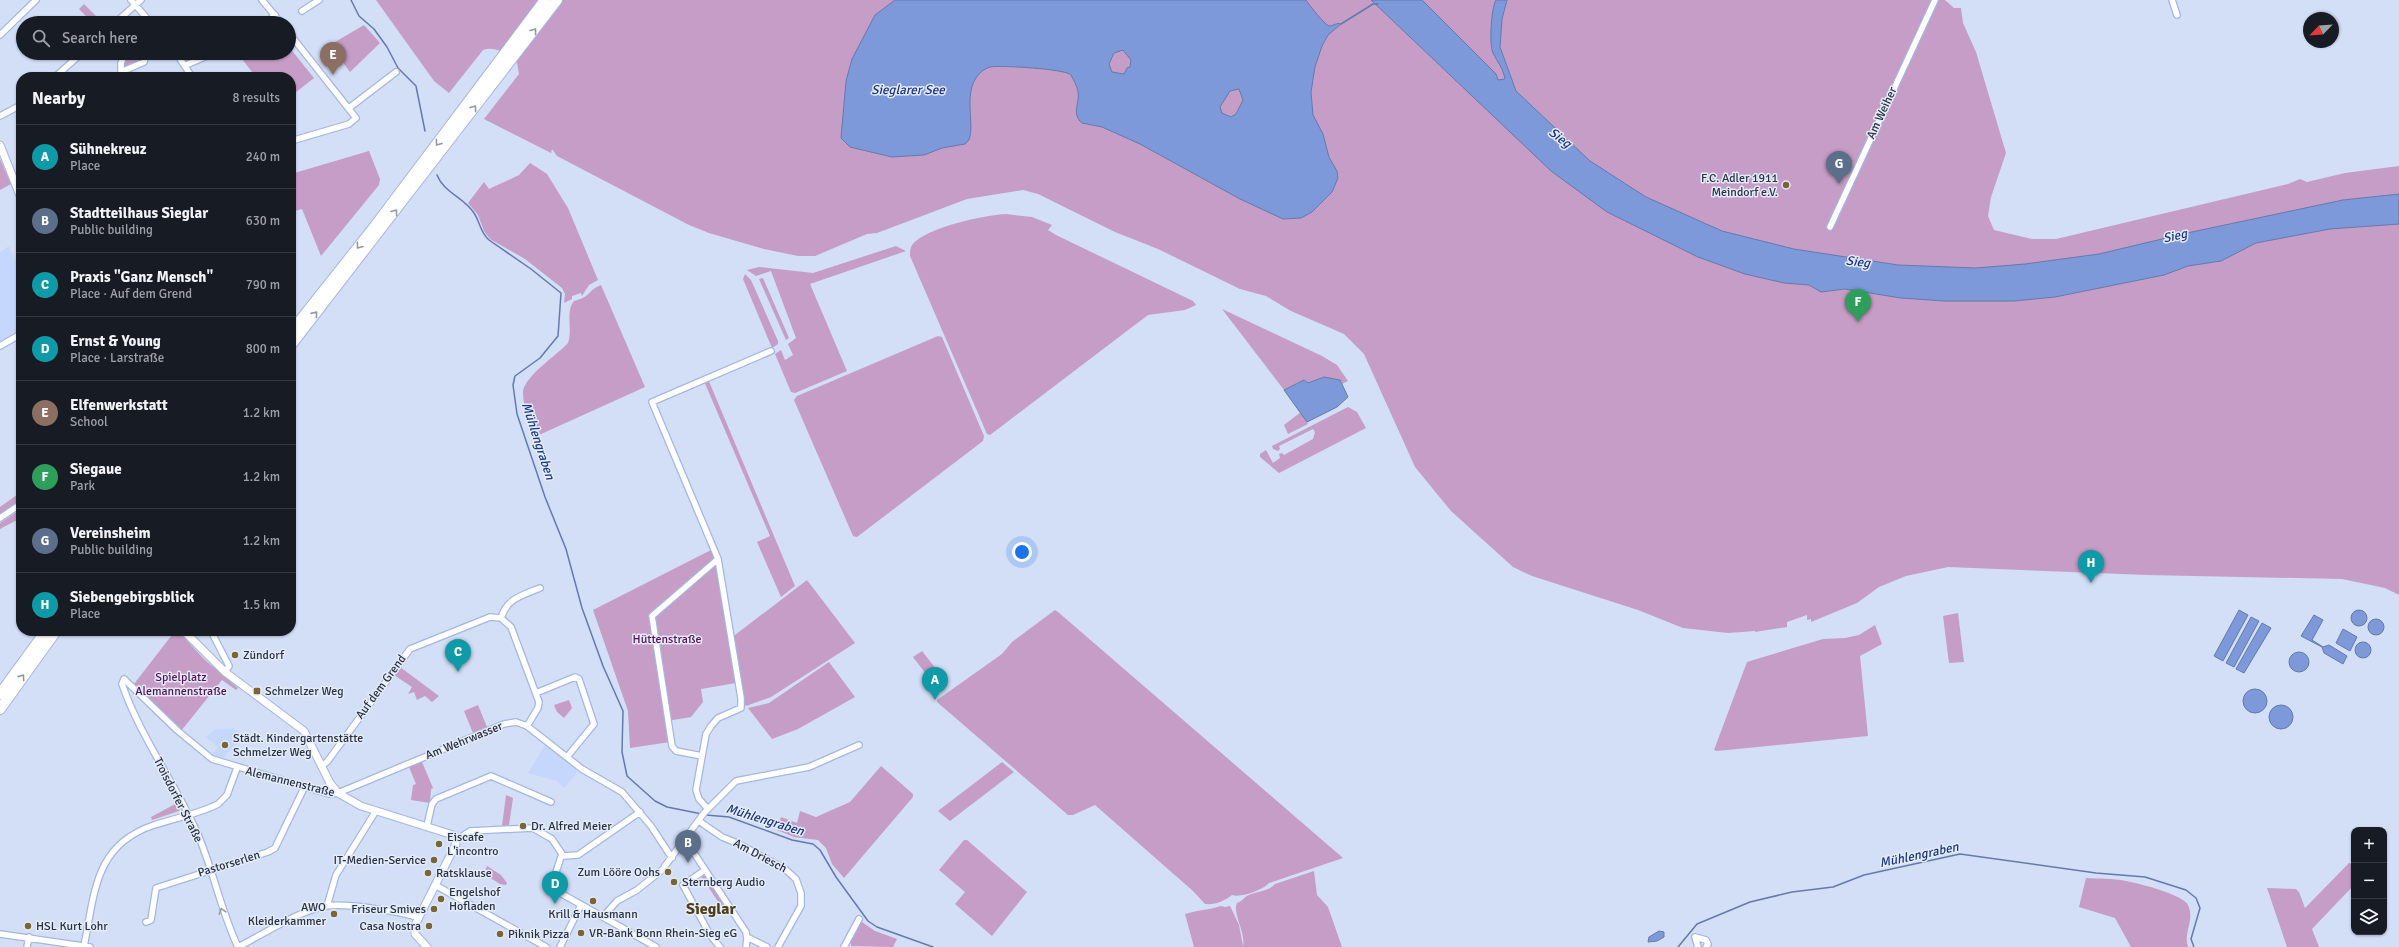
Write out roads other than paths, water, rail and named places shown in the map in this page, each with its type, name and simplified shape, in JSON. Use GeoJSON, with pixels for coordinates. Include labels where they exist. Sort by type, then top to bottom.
{"type":"FeatureCollection","features":[{"type":"Feature","properties":{"kind":"highway"},"geometry":{"type":"LineString","coordinates":[[296,338],[507,58],[545,0]]}},
{"type":"Feature","properties":{"kind":"highway"},"geometry":{"type":"LineString","coordinates":[[296,326],[507,58],[557,0]]}},
{"type":"Feature","properties":{"kind":"highway"},"geometry":{"type":"LineString","coordinates":[[0,694],[42,636]]}},
{"type":"Feature","properties":{"kind":"highway"},"geometry":{"type":"LineString","coordinates":[[0,709],[52,636]]}},
{"type":"Feature","properties":{"kind":"street"},"geometry":{"type":"LineString","coordinates":[[20,16],[36,0]]}},
{"type":"Feature","properties":{"kind":"street"},"geometry":{"type":"LineString","coordinates":[[121,16],[133,2],[141,0]]}},
{"type":"Feature","properties":{"kind":"street"},"geometry":{"type":"LineString","coordinates":[[262,0],[275,15]]}},
{"type":"Feature","properties":{"kind":"street"},"geometry":{"type":"LineString","coordinates":[[302,11],[319,0]]}},
{"type":"Feature","properties":{"kind":"street","name":"Am Weiher"},"geometry":{"type":"LineString","coordinates":[[1830,227],[1935,0]]}},
{"type":"Feature","properties":{"kind":"street"},"geometry":{"type":"LineString","coordinates":[[2172,0],[2177,15]]}},
{"type":"Feature","properties":{"kind":"street"},"geometry":{"type":"LineString","coordinates":[[133,2],[145,16]]}},
{"type":"Feature","properties":{"kind":"street"},"geometry":{"type":"LineString","coordinates":[[0,35],[16,19]]}},
{"type":"Feature","properties":{"kind":"street"},"geometry":{"type":"LineString","coordinates":[[296,42],[356,118],[349,124],[296,140]]}},
{"type":"Feature","properties":{"kind":"street"},"geometry":{"type":"LineString","coordinates":[[62,72],[75,60]]}},
{"type":"Feature","properties":{"kind":"street"},"geometry":{"type":"LineString","coordinates":[[120,72],[122,60]]}},
{"type":"Feature","properties":{"kind":"street"},"geometry":{"type":"LineString","coordinates":[[124,72],[144,62],[144,60]]}},
{"type":"Feature","properties":{"kind":"street"},"geometry":{"type":"LineString","coordinates":[[182,60],[190,72]]}},
{"type":"Feature","properties":{"kind":"street"},"geometry":{"type":"LineString","coordinates":[[186,65],[198,60]]}},
{"type":"Feature","properties":{"kind":"street"},"geometry":{"type":"LineString","coordinates":[[349,108],[396,72]]}},
{"type":"Feature","properties":{"kind":"street"},"geometry":{"type":"LineString","coordinates":[[0,116],[16,108]]}},
{"type":"Feature","properties":{"kind":"street"},"geometry":{"type":"LineString","coordinates":[[0,145],[16,185]]}},
{"type":"Feature","properties":{"kind":"street"},"geometry":{"type":"LineString","coordinates":[[0,346],[16,337]]}},
{"type":"Feature","properties":{"kind":"street"},"geometry":{"type":"LineString","coordinates":[[703,815],[696,790],[706,734],[718,718],[741,708],[718,559],[652,402],[770,351]]}},
{"type":"Feature","properties":{"kind":"street"},"geometry":{"type":"LineString","coordinates":[[0,518],[16,507]]}},
{"type":"Feature","properties":{"kind":"street"},"geometry":{"type":"LineString","coordinates":[[702,756],[676,751],[672,746],[652,616],[718,559]]}},
{"type":"Feature","properties":{"kind":"street"},"geometry":{"type":"LineString","coordinates":[[540,588],[510,601],[501,618],[513,631],[536,693],[538,708],[526,726],[582,769],[622,792],[640,812],[672,858]]}},
{"type":"Feature","properties":{"kind":"street","name":"Auf dem Grend"},"geometry":{"type":"LineString","coordinates":[[321,766],[327,762],[410,649],[490,617],[501,618]]}},
{"type":"Feature","properties":{"kind":"street"},"geometry":{"type":"LineString","coordinates":[[189,636],[225,672],[297,724],[310,740],[321,766],[338,793]]}},
{"type":"Feature","properties":{"kind":"street"},"geometry":{"type":"LineString","coordinates":[[214,636],[229,666],[225,672]]}},
{"type":"Feature","properties":{"kind":"street"},"geometry":{"type":"LineString","coordinates":[[536,693],[575,677],[579,679],[594,724],[567,758]]}},
{"type":"Feature","properties":{"kind":"street","name":"Alemannenstraße"},"geometry":{"type":"LineString","coordinates":[[124,679],[203,753],[216,761],[304,788],[329,794],[338,793],[361,806],[448,833],[456,840]]}},
{"type":"Feature","properties":{"kind":"street","name":"Troisdorfer Straße"},"geometry":{"type":"LineString","coordinates":[[124,679],[122,684],[136,717],[200,839],[226,921],[238,947]]}},
{"type":"Feature","properties":{"kind":"street","name":"Am Wehrwasser"},"geometry":{"type":"LineString","coordinates":[[338,793],[504,724],[516,722],[526,726]]}},
{"type":"Feature","properties":{"kind":"street"},"geometry":{"type":"LineString","coordinates":[[603,917],[613,904],[645,884],[672,858],[703,815],[739,779],[809,767],[859,745]]}},
{"type":"Feature","properties":{"kind":"street"},"geometry":{"type":"LineString","coordinates":[[0,934],[29,937],[88,947],[95,885],[110,855],[121,844],[139,831],[214,806],[226,798],[237,768]]}},
{"type":"Feature","properties":{"kind":"street"},"geometry":{"type":"LineString","coordinates":[[427,826],[432,804],[436,799],[491,776],[551,802]]}},
{"type":"Feature","properties":{"kind":"street","name":"Pastorserlen"},"geometry":{"type":"LineString","coordinates":[[146,922],[152,920],[156,888],[268,852],[275,848],[304,788]]}},
{"type":"Feature","properties":{"kind":"street"},"geometry":{"type":"LineString","coordinates":[[563,856],[578,855],[640,812]]}},
{"type":"Feature","properties":{"kind":"street"},"geometry":{"type":"LineString","coordinates":[[327,906],[334,879],[374,814]]}},
{"type":"Feature","properties":{"kind":"street","name":"Am Driesch"},"geometry":{"type":"LineString","coordinates":[[703,815],[722,838],[737,843],[785,869],[796,879],[801,893],[801,906],[778,947]]}},
{"type":"Feature","properties":{"kind":"street"},"geometry":{"type":"LineString","coordinates":[[427,947],[415,934],[417,917],[454,849],[456,840],[470,831],[533,828],[544,832],[556,842],[563,856],[552,884],[553,888],[656,947]]}},
{"type":"Feature","properties":{"kind":"street"},"geometry":{"type":"LineString","coordinates":[[684,841],[705,870],[747,937],[767,947]]}},
{"type":"Feature","properties":{"kind":"street"},"geometry":{"type":"LineString","coordinates":[[705,870],[683,886],[710,935],[720,947]]}},
{"type":"Feature","properties":{"kind":"street"},"geometry":{"type":"LineString","coordinates":[[435,885],[546,947]]}},
{"type":"Feature","properties":{"kind":"street"},"geometry":{"type":"LineString","coordinates":[[560,947],[581,905]]}},
{"type":"Feature","properties":{"kind":"street"},"geometry":{"type":"LineString","coordinates":[[238,947],[310,911],[327,906],[350,906],[417,917]]}},
{"type":"Feature","properties":{"kind":"street"},"geometry":{"type":"LineString","coordinates":[[846,947],[859,919]]}},
{"type":"Feature","properties":{"kind":"street"},"geometry":{"type":"LineString","coordinates":[[27,947],[29,937]]}},
{"type":"Feature","properties":{"kind":"street"},"geometry":{"type":"LineString","coordinates":[[746,947],[747,937]]}},
{"type":"Feature","properties":{"kind":"street"},"geometry":{"type":"LineString","coordinates":[[1698,947],[1695,937],[1706,940],[1708,944],[1706,947]]}},
{"type":"Feature","properties":{"kind":"water","name":"Sieglarer See"},"geometry":{"type":"Polygon","coordinates":[[[895,0],[1306,0],[1327,25],[1329,26],[1338,23],[1341,24],[1328,35],[1322,46],[1315,67],[1311,92],[1313,115],[1323,134],[1329,157],[1337,171],[1338,178],[1332,192],[1312,212],[1301,218],[1283,219],[1240,199],[1140,144],[1102,127],[1082,123],[1076,112],[1078,90],[1071,75],[1046,69],[1019,67],[990,67],[981,72],[974,81],[970,102],[971,132],[969,139],[965,144],[942,148],[924,155],[892,157],[850,147],[841,138],[846,81],[852,59],[875,15],[895,0]],[[1123,50],[1114,53],[1109,64],[1112,72],[1124,74],[1127,68],[1130,67],[1131,60],[1123,50]],[[1239,89],[1230,91],[1220,107],[1222,113],[1231,117],[1236,114],[1243,100],[1239,89]]]}},
{"type":"Feature","properties":{"kind":"water","name":"Sieg"},"geometry":{"type":"Polygon","coordinates":[[[1371,0],[1422,0],[1496,74],[1498,80],[1505,79],[1502,69],[1492,49],[1492,18],[1496,0],[1507,0],[1502,19],[1500,47],[1516,91],[1590,161],[1646,197],[1722,231],[1794,249],[1898,265],[1976,268],[2025,264],[2099,254],[2187,233],[2343,200],[2399,194],[2399,224],[2330,229],[2256,243],[2221,261],[2188,266],[2164,275],[2055,297],[2014,301],[1944,301],[1901,298],[1845,289],[1821,292],[1809,285],[1784,283],[1745,274],[1698,257],[1607,212],[1551,171],[1371,0]]]}},
{"type":"Feature","properties":{"kind":"water"},"geometry":{"type":"Polygon","coordinates":[[[1324,377],[1340,380],[1348,397],[1337,407],[1307,422],[1284,390],[1304,380],[1308,383],[1324,377]]]}},
{"type":"Feature","properties":{"kind":"water"},"geometry":{"type":"Polygon","coordinates":[[[2239,610],[2248,615],[2223,661],[2214,656],[2239,610]]]}},
{"type":"Feature","properties":{"kind":"water"},"geometry":{"type":"Polygon","coordinates":[[[2359,610],[2365,612],[2367,618],[2365,624],[2359,626],[2353,624],[2351,618],[2353,612],[2359,610]]]}},
{"type":"Feature","properties":{"kind":"water"},"geometry":{"type":"Polygon","coordinates":[[[2314,615],[2323,620],[2312,640],[2323,647],[2329,645],[2347,656],[2343,664],[2324,653],[2322,647],[2301,636],[2314,615]]]}},
{"type":"Feature","properties":{"kind":"water"},"geometry":{"type":"Polygon","coordinates":[[[2251,617],[2259,621],[2234,667],[2226,663],[2251,617]]]}},
{"type":"Feature","properties":{"kind":"water"},"geometry":{"type":"Polygon","coordinates":[[[2376,619],[2382,621],[2384,627],[2382,633],[2376,635],[2370,633],[2368,627],[2370,621],[2376,619]]]}},
{"type":"Feature","properties":{"kind":"water"},"geometry":{"type":"Polygon","coordinates":[[[2262,623],[2271,628],[2244,673],[2236,669],[2262,623]]]}},
{"type":"Feature","properties":{"kind":"water"},"geometry":{"type":"Polygon","coordinates":[[[2343,629],[2357,637],[2350,651],[2336,643],[2343,629]]]}},
{"type":"Feature","properties":{"kind":"water"},"geometry":{"type":"Polygon","coordinates":[[[2360,642],[2366,642],[2371,647],[2369,656],[2366,658],[2360,658],[2355,653],[2355,647],[2360,642]]]}},
{"type":"Feature","properties":{"kind":"water"},"geometry":{"type":"Polygon","coordinates":[[[2295,652],[2303,652],[2309,658],[2309,666],[2303,672],[2295,672],[2289,666],[2289,658],[2295,652]]]}},
{"type":"Feature","properties":{"kind":"water"},"geometry":{"type":"Polygon","coordinates":[[[2255,689],[2264,692],[2267,701],[2264,710],[2255,713],[2246,710],[2243,701],[2246,692],[2255,689]]]}},
{"type":"Feature","properties":{"kind":"water"},"geometry":{"type":"Polygon","coordinates":[[[2281,705],[2290,708],[2293,717],[2290,726],[2281,729],[2272,726],[2269,717],[2272,708],[2281,705]]]}},
{"type":"Feature","properties":{"kind":"water"},"geometry":{"type":"Polygon","coordinates":[[[1659,931],[1664,932],[1664,937],[1657,941],[1648,942],[1649,937],[1659,931]]]}},
{"type":"Feature","properties":{"kind":"waterway","name":"Mühlengraben"},"geometry":{"type":"LineString","coordinates":[[351,0],[359,16],[374,29],[387,47],[398,68],[416,86],[425,131]]}},
{"type":"Feature","properties":{"kind":"waterway"},"geometry":{"type":"LineString","coordinates":[[1341,24],[1373,4],[1378,4]]}},
{"type":"Feature","properties":{"kind":"waterway","name":"Mühlengraben"},"geometry":{"type":"LineString","coordinates":[[437,175],[444,186],[470,208],[476,216],[484,234],[489,240],[531,269],[561,293],[558,336],[540,358],[515,376],[513,385],[517,414],[545,497],[566,549],[582,608],[603,666],[623,711],[622,752],[627,776],[655,801],[667,807],[702,814]]}},
{"type":"Feature","properties":{"kind":"waterway","name":"Mühlengraben"},"geometry":{"type":"LineString","coordinates":[[706,815],[729,817],[792,840],[813,844],[820,850],[836,877],[868,921],[877,927],[933,947]]}},
{"type":"Feature","properties":{"kind":"waterway","name":"Mühlengraben"},"geometry":{"type":"LineString","coordinates":[[1678,947],[1697,924],[1750,902],[1792,892],[1833,887],[1864,875],[1960,854],[2096,873],[2145,877],[2186,890],[2196,898],[2200,908],[2191,939],[2194,947]]}},
{"type":"Feature","properties":{"kind":"place","name":"Elfenwerkstatt"},"geometry":{"type":"Point","coordinates":[333,75]}},
{"type":"Feature","properties":{"kind":"place","name":"Vereinsheim"},"geometry":{"type":"Point","coordinates":[1839,184]}},
{"type":"Feature","properties":{"kind":"place","name":"F.C. Adler 1911 Meindorf e.V."},"geometry":{"type":"Point","coordinates":[1786,185]}},
{"type":"Feature","properties":{"kind":"place","name":"Siegaue"},"geometry":{"type":"Point","coordinates":[1858,322]}},
{"type":"Feature","properties":{"kind":"place","name":"Siebengebirgsblick"},"geometry":{"type":"Point","coordinates":[2091,583]}},
{"type":"Feature","properties":{"kind":"place","name":"Zündorf"},"geometry":{"type":"Point","coordinates":[235,655]}},
{"type":"Feature","properties":{"kind":"place","name":"Praxis \"Ganz Mensch\""},"geometry":{"type":"Point","coordinates":[458,672]}},
{"type":"Feature","properties":{"kind":"place","name":"Schmelzer Weg"},"geometry":{"type":"Point","coordinates":[257,691]}},
{"type":"Feature","properties":{"kind":"place","name":"Sühnekreuz"},"geometry":{"type":"Point","coordinates":[935,700]}},
{"type":"Feature","properties":{"kind":"place","name":"Städt. Kindergartenstätte Schmelzer Weg"},"geometry":{"type":"Point","coordinates":[225,745]}},
{"type":"Feature","properties":{"kind":"place","name":"Dr. Alfred Meier"},"geometry":{"type":"Point","coordinates":[523,826]}},
{"type":"Feature","properties":{"kind":"place","name":"Eiscafe L'incontro"},"geometry":{"type":"Point","coordinates":[439,844]}},
{"type":"Feature","properties":{"kind":"place","name":"IT-Medien-Service"},"geometry":{"type":"Point","coordinates":[434,860]}},
{"type":"Feature","properties":{"kind":"place","name":"Stadtteilhaus Sieglar"},"geometry":{"type":"Point","coordinates":[688,863]}},
{"type":"Feature","properties":{"kind":"place","name":"Zum Lööre Oohs"},"geometry":{"type":"Point","coordinates":[668,872]}},
{"type":"Feature","properties":{"kind":"place","name":"Ratsklause"},"geometry":{"type":"Point","coordinates":[428,873]}},
{"type":"Feature","properties":{"kind":"place","name":"Sternberg Audio"},"geometry":{"type":"Point","coordinates":[674,882]}},
{"type":"Feature","properties":{"kind":"place","name":"Engelshof Hofladen"},"geometry":{"type":"Point","coordinates":[441,899]}},
{"type":"Feature","properties":{"kind":"place","name":"Krill & Hausmann"},"geometry":{"type":"Point","coordinates":[593,901]}},
{"type":"Feature","properties":{"kind":"place","name":"Ernst & Young"},"geometry":{"type":"Point","coordinates":[555,904]}},
{"type":"Feature","properties":{"kind":"place","name":"Friseur Smives"},"geometry":{"type":"Point","coordinates":[434,909]}},
{"type":"Feature","properties":{"kind":"place","name":"AWO Kleiderkammer"},"geometry":{"type":"Point","coordinates":[334,914]}},
{"type":"Feature","properties":{"kind":"place","name":"HSL Kurt Lohr"},"geometry":{"type":"Point","coordinates":[28,926]}},
{"type":"Feature","properties":{"kind":"place","name":"Casa Nostra"},"geometry":{"type":"Point","coordinates":[429,926]}},
{"type":"Feature","properties":{"kind":"place","name":"VR-Bank Bonn Rhein-Sieg eG"},"geometry":{"type":"Point","coordinates":[581,933]}},
{"type":"Feature","properties":{"kind":"place","name":"Piknik Pizza"},"geometry":{"type":"Point","coordinates":[500,934]}},
{"type":"Feature","properties":{"kind":"district","name":"Sieglar"},"geometry":{"type":"Point","coordinates":[711,909]}},
{"type":"Feature","properties":{"kind":"park label","name":"Hüttenstraße"},"geometry":{"type":"Point","coordinates":[667,639]}},
{"type":"Feature","properties":{"kind":"park label","name":"Spielplatz Alemannenstraße"},"geometry":{"type":"Point","coordinates":[181,684]}}]}
